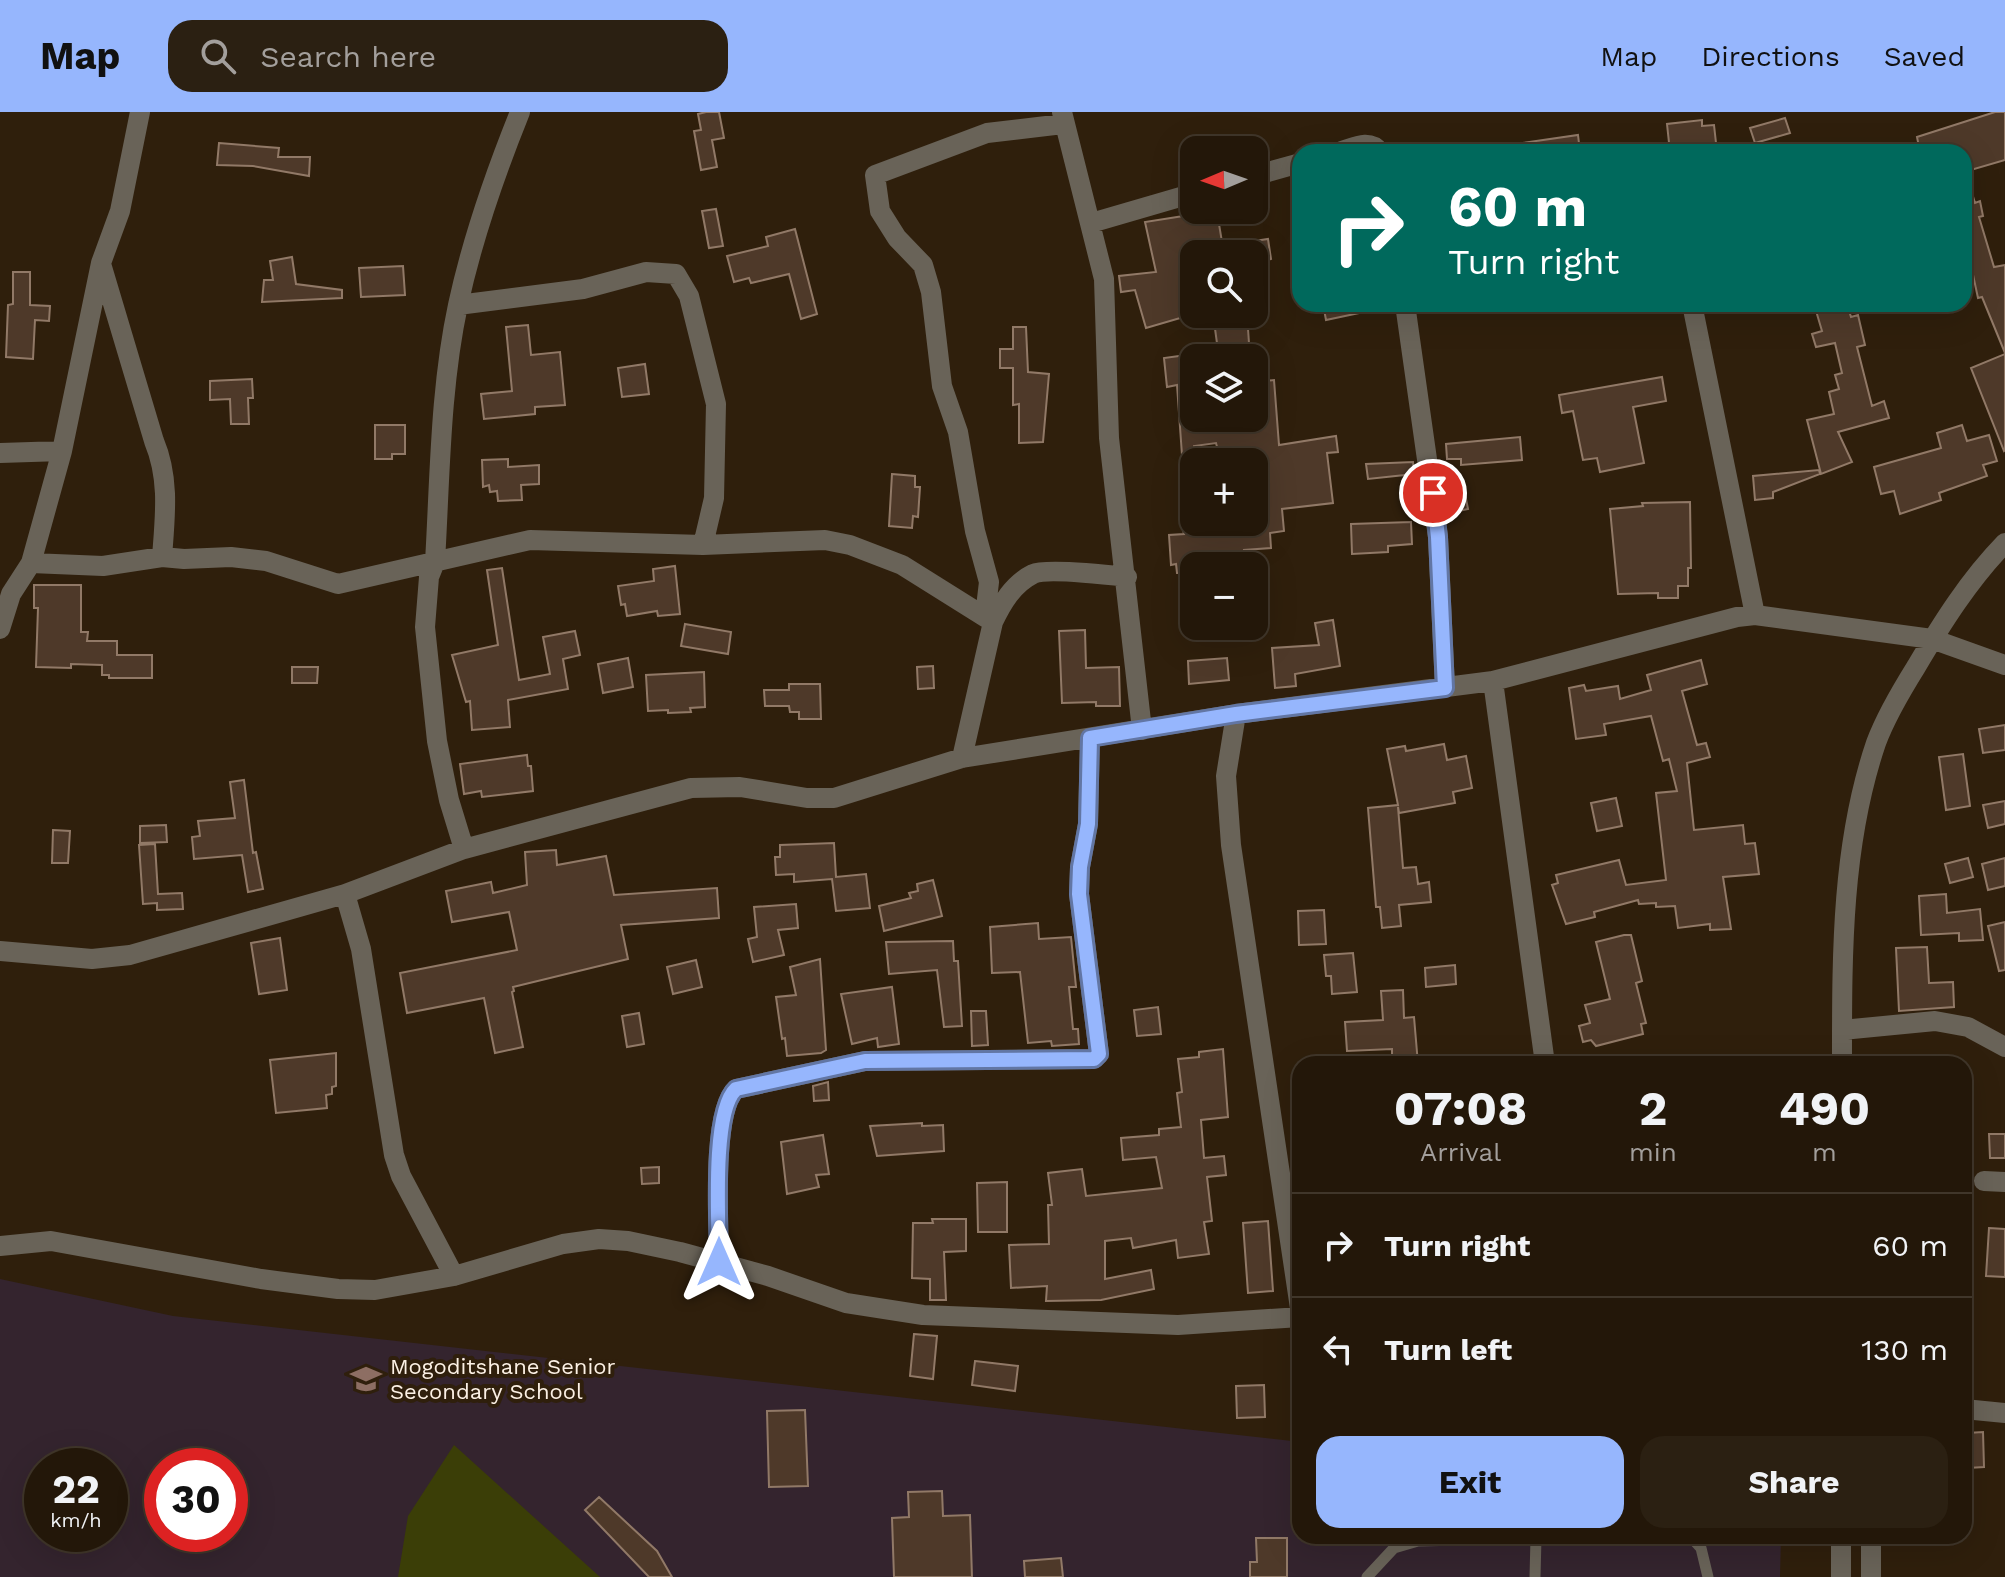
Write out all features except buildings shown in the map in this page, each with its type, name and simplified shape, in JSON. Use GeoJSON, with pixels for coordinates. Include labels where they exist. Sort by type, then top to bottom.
{"type":"FeatureCollection","features":[{"type":"Feature","properties":{"kind":"street"},"geometry":{"type":"LineString","coordinates":[[0,629],[11,594],[31,563],[62,451],[101,263],[120,211],[140,112]]}},
{"type":"Feature","properties":{"kind":"street"},"geometry":{"type":"LineString","coordinates":[[464,849],[449,800],[437,741],[425,627],[429,577],[435,562],[443,422],[458,305],[506,146],[520,112]]}},
{"type":"Feature","properties":{"kind":"street"},"geometry":{"type":"LineString","coordinates":[[962,758],[989,619],[989,582],[975,531],[958,432],[942,386],[931,292],[923,265],[897,238],[880,211],[875,175],[987,133],[1062,118],[1091,223],[1106,299],[1109,438],[1142,730]]}},
{"type":"Feature","properties":{"kind":"street"},"geometry":{"type":"LineString","coordinates":[[1268,172],[1292,165]]}},
{"type":"Feature","properties":{"kind":"street"},"geometry":{"type":"LineString","coordinates":[[1091,223],[1180,197]]}},
{"type":"Feature","properties":{"kind":"street"},"geometry":{"type":"LineString","coordinates":[[101,263],[162,461],[166,506],[162,557]]}},
{"type":"Feature","properties":{"kind":"street"},"geometry":{"type":"LineString","coordinates":[[458,305],[583,289],[646,272],[676,274],[689,296],[716,404],[714,498],[703,545]]}},
{"type":"Feature","properties":{"kind":"street"},"geometry":{"type":"LineString","coordinates":[[1406,312],[1438,537],[1445,688]]}},
{"type":"Feature","properties":{"kind":"street"},"geometry":{"type":"LineString","coordinates":[[1694,312],[1755,615]]}},
{"type":"Feature","properties":{"kind":"street"},"geometry":{"type":"LineString","coordinates":[[0,453],[62,451]]}},
{"type":"Feature","properties":{"kind":"street"},"geometry":{"type":"LineString","coordinates":[[31,563],[103,566],[162,557],[231,557],[266,561],[338,584],[530,540],[703,545],[825,540],[850,545],[902,565],[989,619]]}},
{"type":"Feature","properties":{"kind":"street"},"geometry":{"type":"LineString","coordinates":[[1842,1056],[1843,942],[1849,866],[1862,795],[1877,741],[1899,694],[1932,639],[1978,573],[2005,543]]}},
{"type":"Feature","properties":{"kind":"street"},"geometry":{"type":"LineString","coordinates":[[989,619],[1015,587],[1035,573],[1127,577]]}},
{"type":"Feature","properties":{"kind":"street"},"geometry":{"type":"LineString","coordinates":[[0,951],[111,959],[345,894],[464,849],[691,788],[730,786],[807,798],[834,798],[962,758],[1236,714],[1493,681],[1737,617],[1755,615],[1932,639],[2005,665]]}},
{"type":"Feature","properties":{"kind":"street"},"geometry":{"type":"LineString","coordinates":[[1493,681],[1544,1056]]}},
{"type":"Feature","properties":{"kind":"street"},"geometry":{"type":"LineString","coordinates":[[1236,714],[1226,776],[1231,845],[1292,1254]]}},
{"type":"Feature","properties":{"kind":"street"},"geometry":{"type":"LineString","coordinates":[[719,1262],[719,1153],[722,1128],[732,1093],[736,1089],[865,1061],[1094,1059],[1099,1054],[1079,894],[1080,867],[1088,824],[1090,738]]}},
{"type":"Feature","properties":{"kind":"street"},"geometry":{"type":"LineString","coordinates":[[345,894],[361,949],[394,1155],[401,1176],[454,1276]]}},
{"type":"Feature","properties":{"kind":"street"},"geometry":{"type":"LineString","coordinates":[[1842,1030],[1935,1021],[1968,1027],[2005,1047]]}},
{"type":"Feature","properties":{"kind":"street"},"geometry":{"type":"LineString","coordinates":[[0,1246],[51,1241],[261,1279],[338,1289],[375,1290],[454,1276],[563,1244],[599,1239],[654,1246],[719,1262],[846,1303],[923,1315],[1178,1325],[1292,1318]]}},
{"type":"Feature","properties":{"kind":"street"},"geometry":{"type":"LineString","coordinates":[[1972,1410],[2005,1413]]}},
{"type":"Feature","properties":{"kind":"street"},"geometry":{"type":"LineString","coordinates":[[1841,1544],[1841,1577]]}},
{"type":"Feature","properties":{"kind":"street"},"geometry":{"type":"LineString","coordinates":[[1871,1544],[1871,1577]]}},
{"type":"Feature","properties":{"kind":"lane"},"geometry":{"type":"LineString","coordinates":[[1367,1577],[1394,1548],[1408,1544]]}},
{"type":"Feature","properties":{"kind":"lane"},"geometry":{"type":"LineString","coordinates":[[1535,1577],[1536,1544]]}},
{"type":"Feature","properties":{"kind":"lane"},"geometry":{"type":"LineString","coordinates":[[1697,1544],[1708,1577]]}},
{"type":"Feature","properties":{"kind":"shaded area","name":"Mogoditshane Senior Secondary School"},"geometry":{"type":"Polygon","coordinates":[[[0,1279],[173,1316],[1292,1441],[1292,1544],[1781,1544],[1780,1577],[0,1577],[0,1279]]]}},
{"type":"Feature","properties":{"kind":"shaded area"},"geometry":{"type":"Polygon","coordinates":[[[454,1445],[600,1577],[398,1577],[408,1516],[454,1445]]]}},
{"type":"Feature","properties":{"kind":"place","name":"Mogoditshane Senior Secondary School"},"geometry":{"type":"Point","coordinates":[366,1379]}},
{"type":"Feature","properties":{"kind":"route"},"geometry":{"type":"LineString","coordinates":[[719,1262],[719,1153],[722,1128],[732,1093],[736,1089],[851,1062],[1094,1059],[1099,1054],[1079,894],[1080,867],[1088,824],[1090,738],[1236,714],[1445,688],[1433,493]]}}]}
